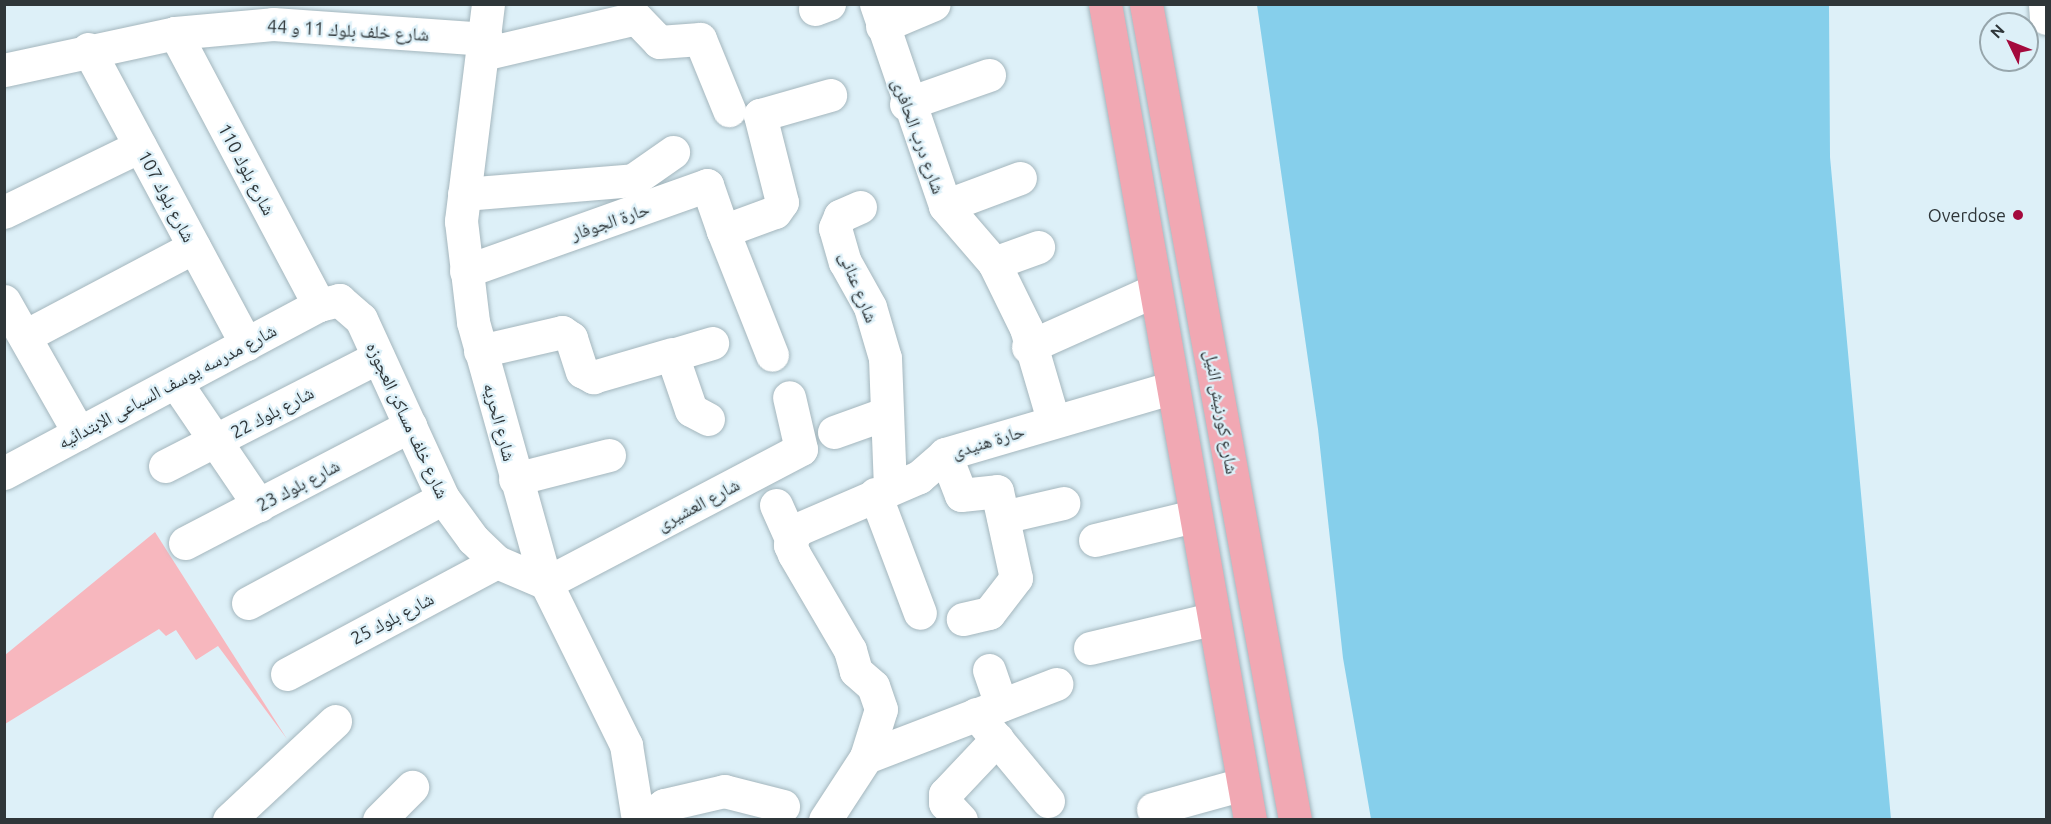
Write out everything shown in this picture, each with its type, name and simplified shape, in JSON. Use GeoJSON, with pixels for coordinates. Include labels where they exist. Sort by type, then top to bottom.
{"type":"FeatureCollection","features":[{"type":"Feature","properties":{"kind":"main road"},"geometry":{"type":"LineString","coordinates":[[1105,4],[1170,388],[1250,819]]}},
{"type":"Feature","properties":{"kind":"main road","name":"شارع كورنيش النيل"},"geometry":{"type":"LineString","coordinates":[[1146,4],[1295,819]]}},
{"type":"Feature","properties":{"kind":"street","name":"شارع الحريه"},"geometry":{"type":"LineString","coordinates":[[488,4],[460,221],[480,351],[546,583],[626,745],[640,819]]}},
{"type":"Feature","properties":{"kind":"street"},"geometry":{"type":"LineString","coordinates":[[879,15],[934,4]]}},
{"type":"Feature","properties":{"kind":"street"},"geometry":{"type":"LineString","coordinates":[[2045,4],[2046,18]]}},
{"type":"Feature","properties":{"kind":"street","name":"شارع درب الحافرى"},"geometry":{"type":"LineString","coordinates":[[879,15],[906,104],[945,206],[994,263],[1026,328],[1028,347],[1053,420]]}},
{"type":"Feature","properties":{"kind":"street","name":"شارع خلف بلوك 11 و 44"},"geometry":{"type":"LineString","coordinates":[[4,70],[88,49],[175,33],[273,24],[484,46],[636,18],[659,42],[700,39],[729,110]]}},
{"type":"Feature","properties":{"kind":"street","name":"شارع بلوك 110"},"geometry":{"type":"LineString","coordinates":[[175,33],[324,303]]}},
{"type":"Feature","properties":{"kind":"street","name":"شارع بلوك 107"},"geometry":{"type":"LineString","coordinates":[[88,49],[246,344]]}},
{"type":"Feature","properties":{"kind":"street"},"geometry":{"type":"LineString","coordinates":[[906,104],[989,75]]}},
{"type":"Feature","properties":{"kind":"street"},"geometry":{"type":"LineString","coordinates":[[723,231],[775,212],[782,202],[760,115],[831,95]]}},
{"type":"Feature","properties":{"kind":"street"},"geometry":{"type":"LineString","coordinates":[[4,212],[140,146]]}},
{"type":"Feature","properties":{"kind":"street"},"geometry":{"type":"LineString","coordinates":[[464,194],[633,180],[673,152]]}},
{"type":"Feature","properties":{"kind":"street"},"geometry":{"type":"LineString","coordinates":[[945,206],[1020,178]]}},
{"type":"Feature","properties":{"kind":"street","name":"حارة الجوفار"},"geometry":{"type":"LineString","coordinates":[[466,271],[707,185],[723,231],[728,272],[772,355]]}},
{"type":"Feature","properties":{"kind":"street","name":"شارع عنانى"},"geometry":{"type":"LineString","coordinates":[[860,207],[840,216],[835,228],[845,262],[870,307],[885,358],[887,412],[883,491],[920,614]]}},
{"type":"Feature","properties":{"kind":"street"},"geometry":{"type":"LineString","coordinates":[[25,336],[194,247]]}},
{"type":"Feature","properties":{"kind":"street"},"geometry":{"type":"LineString","coordinates":[[994,263],[1038,247]]}},
{"type":"Feature","properties":{"kind":"street"},"geometry":{"type":"LineString","coordinates":[[1028,347],[1154,291]]}},
{"type":"Feature","properties":{"kind":"street","name":"شارع خلف مساكن العجوزه"},"geometry":{"type":"LineString","coordinates":[[324,303],[339,300],[361,319],[443,498],[472,539],[497,562],[546,583]]}},
{"type":"Feature","properties":{"kind":"street"},"geometry":{"type":"LineString","coordinates":[[4,301],[79,433]]}},
{"type":"Feature","properties":{"kind":"street","name":"شارع مدرسه يوسف السباعى الابتدائيه"},"geometry":{"type":"LineString","coordinates":[[4,472],[324,303]]}},
{"type":"Feature","properties":{"kind":"street"},"geometry":{"type":"LineString","coordinates":[[480,351],[562,332],[571,338],[582,371],[593,377],[712,343]]}},
{"type":"Feature","properties":{"kind":"street"},"geometry":{"type":"LineString","coordinates":[[672,354],[691,410],[708,419]]}},
{"type":"Feature","properties":{"kind":"street","name":"شارع بلوك 22"},"geometry":{"type":"LineString","coordinates":[[165,466],[378,357]]}},
{"type":"Feature","properties":{"kind":"street"},"geometry":{"type":"LineString","coordinates":[[176,383],[218,440],[259,505]]}},
{"type":"Feature","properties":{"kind":"street","name":"حارة هنيدى"},"geometry":{"type":"LineString","coordinates":[[791,539],[796,530],[919,477],[945,454],[1053,420],[1170,388]]}},
{"type":"Feature","properties":{"kind":"street","name":"شارع العشيرى"},"geometry":{"type":"LineString","coordinates":[[546,583],[801,449],[789,397]]}},
{"type":"Feature","properties":{"kind":"street"},"geometry":{"type":"LineString","coordinates":[[834,432],[887,412]]}},
{"type":"Feature","properties":{"kind":"street","name":"شارع بلوك 23"},"geometry":{"type":"LineString","coordinates":[[185,543],[410,426]]}},
{"type":"Feature","properties":{"kind":"street"},"geometry":{"type":"LineString","coordinates":[[945,454],[962,495],[996,489],[1016,578],[1012,589],[989,613],[963,619]]}},
{"type":"Feature","properties":{"kind":"street"},"geometry":{"type":"LineString","coordinates":[[515,479],[609,455]]}},
{"type":"Feature","properties":{"kind":"street"},"geometry":{"type":"LineString","coordinates":[[248,603],[443,498]]}},
{"type":"Feature","properties":{"kind":"street"},"geometry":{"type":"LineString","coordinates":[[1003,517],[1063,503]]}},
{"type":"Feature","properties":{"kind":"street"},"geometry":{"type":"LineString","coordinates":[[776,505],[830,622],[850,650],[856,671],[873,686],[881,709],[866,757],[825,819]]}},
{"type":"Feature","properties":{"kind":"street"},"geometry":{"type":"LineString","coordinates":[[1095,540],[1194,516]]}},
{"type":"Feature","properties":{"kind":"street","name":"شارع بلوك 25"},"geometry":{"type":"LineString","coordinates":[[288,674],[497,562]]}},
{"type":"Feature","properties":{"kind":"street"},"geometry":{"type":"LineString","coordinates":[[1090,648],[1212,619]]}},
{"type":"Feature","properties":{"kind":"street"},"geometry":{"type":"LineString","coordinates":[[989,670],[988,709],[997,739],[1048,801]]}},
{"type":"Feature","properties":{"kind":"street"},"geometry":{"type":"LineString","coordinates":[[866,757],[1056,684]]}},
{"type":"Feature","properties":{"kind":"street"},"geometry":{"type":"LineString","coordinates":[[229,819],[335,721]]}},
{"type":"Feature","properties":{"kind":"street"},"geometry":{"type":"LineString","coordinates":[[961,819],[945,803],[945,794],[997,739]]}},
{"type":"Feature","properties":{"kind":"street"},"geometry":{"type":"LineString","coordinates":[[1153,809],[1243,784]]}},
{"type":"Feature","properties":{"kind":"street"},"geometry":{"type":"LineString","coordinates":[[379,819],[412,787]]}},
{"type":"Feature","properties":{"kind":"street"},"geometry":{"type":"LineString","coordinates":[[640,819],[674,801],[724,791],[783,806]]}},
{"type":"Feature","properties":{"kind":"shaded area"},"geometry":{"type":"Polygon","coordinates":[[[155,532],[287,739],[218,646],[196,660],[176,630],[166,636],[159,629],[5,724],[5,655],[155,532]]]}},
{"type":"Feature","properties":{"kind":"water"},"geometry":{"type":"Polygon","coordinates":[[[1257,5],[1829,5],[1830,157],[1891,819],[1371,819],[1343,658],[1318,429],[1257,5]]]}},
{"type":"Feature","properties":{"kind":"place","name":"Overdose"},"geometry":{"type":"Point","coordinates":[2018,215]}}]}
